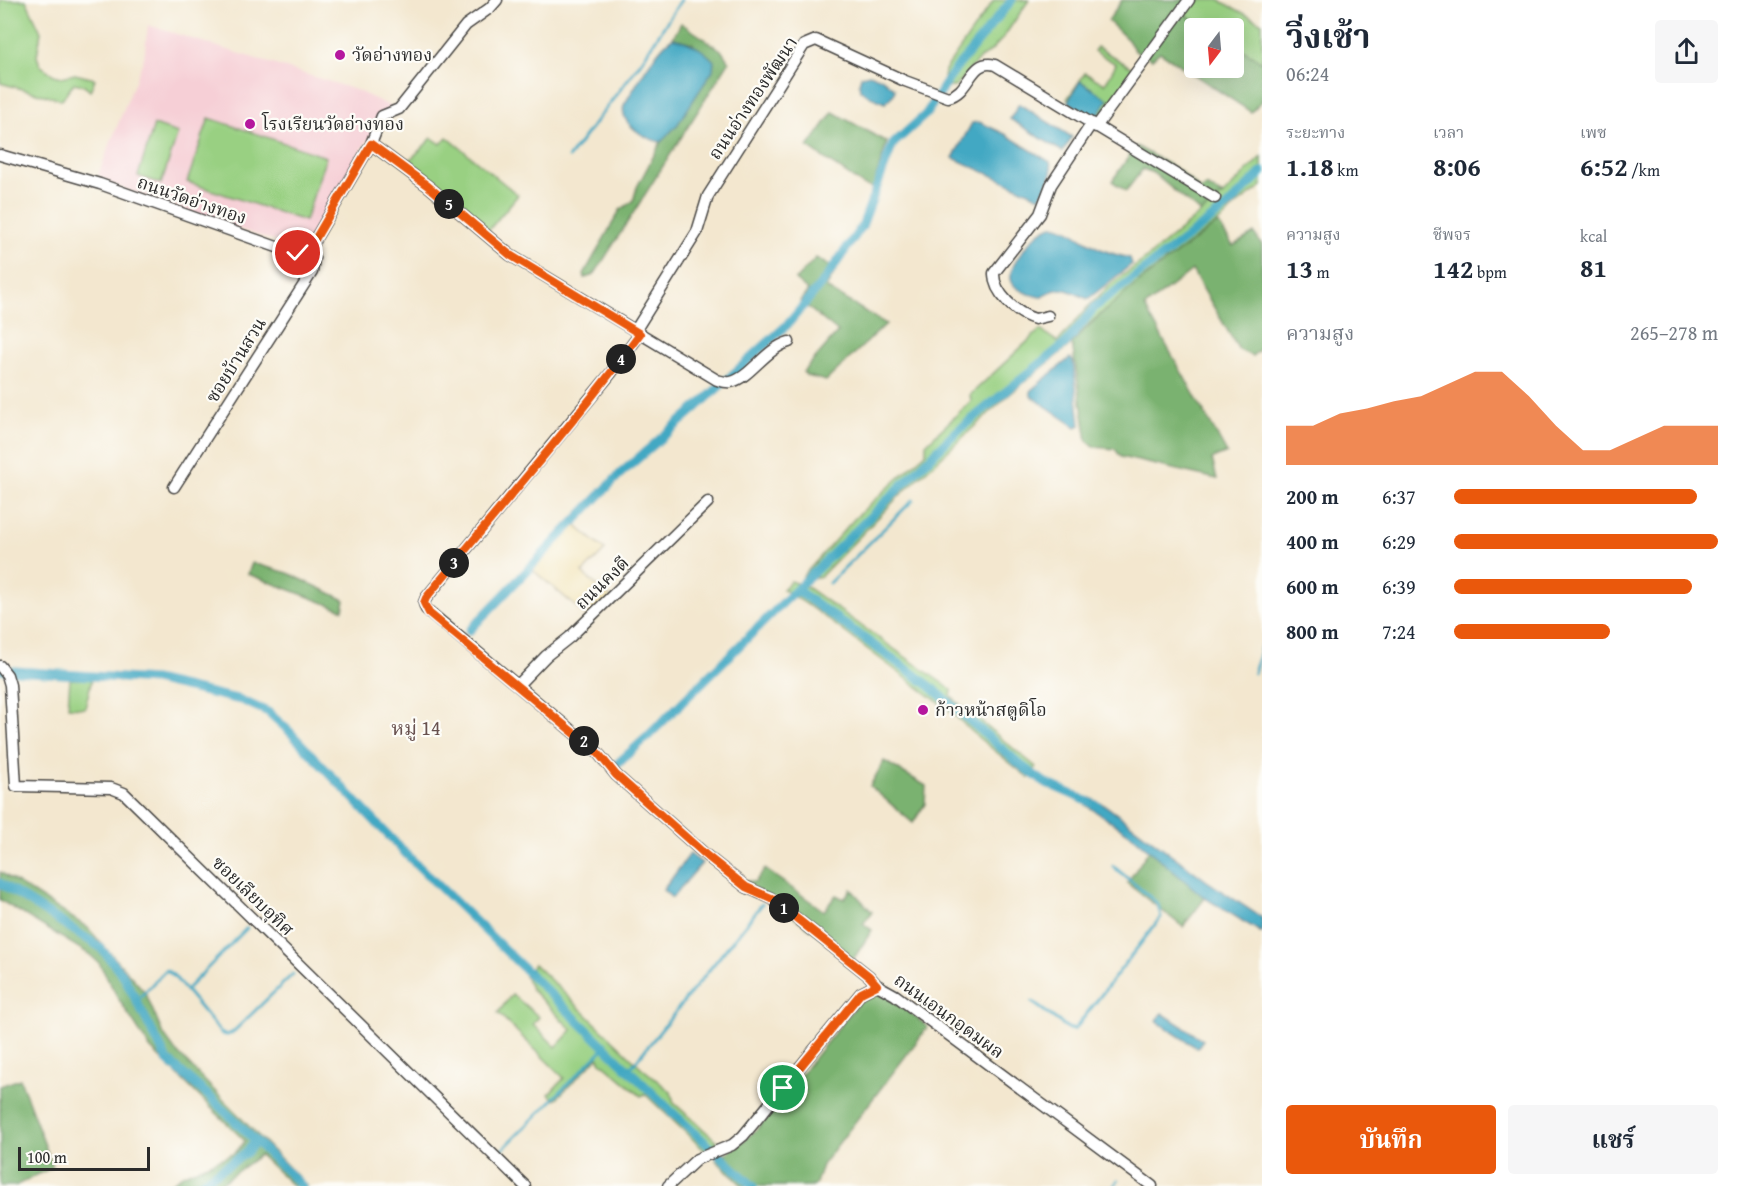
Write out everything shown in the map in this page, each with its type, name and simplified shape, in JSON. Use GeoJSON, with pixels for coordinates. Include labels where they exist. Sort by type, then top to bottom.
{"type":"FeatureCollection","features":[{"type":"Feature","properties":{"kind":"street"},"geometry":{"type":"LineString","coordinates":[[310,248],[371,144],[382,116],[399,109],[466,25],[490,8],[497,0]]}},
{"type":"Feature","properties":{"kind":"street"},"geometry":{"type":"LineString","coordinates":[[1048,316],[1035,319],[1014,306],[995,285],[994,273],[1040,214],[1051,185],[1189,0]]}},
{"type":"Feature","properties":{"kind":"street","name":"ถนนอ่างทองพัฒนา"},"geometry":{"type":"LineString","coordinates":[[518,685],[429,613],[424,603],[426,598],[611,373],[697,232],[712,189],[804,45],[816,40],[926,90],[948,97],[960,92],[981,65],[987,63],[995,65],[1215,198]]}},
{"type":"Feature","properties":{"kind":"street"},"geometry":{"type":"LineString","coordinates":[[371,144],[428,186],[510,255],[637,333],[721,381],[732,382],[742,377],[769,351],[789,342]]}},
{"type":"Feature","properties":{"kind":"street","name":"ถนนวัดอ่างทอง"},"geometry":{"type":"LineString","coordinates":[[0,155],[100,184],[288,251],[298,253],[310,248]]}},
{"type":"Feature","properties":{"kind":"street","name":"ซอยบ้านสวน"},"geometry":{"type":"LineString","coordinates":[[174,487],[312,272],[314,258],[310,248]]}},
{"type":"Feature","properties":{"kind":"street","name":"ถนนคงดี"},"geometry":{"type":"LineString","coordinates":[[518,685],[546,656],[570,638],[708,502]]}},
{"type":"Feature","properties":{"kind":"street","name":"ซอยเลียบอุทิศ"},"geometry":{"type":"LineString","coordinates":[[3,669],[12,709],[16,786],[111,788],[124,794],[525,1186]]}},
{"type":"Feature","properties":{"kind":"street"},"geometry":{"type":"LineString","coordinates":[[518,685],[598,753],[616,775],[707,856],[746,887],[771,898],[869,976],[877,985]]}},
{"type":"Feature","properties":{"kind":"street","name":"ถนนเอนกอุดมผล"},"geometry":{"type":"LineString","coordinates":[[668,1186],[697,1159],[732,1145],[743,1136],[861,993],[877,985],[895,995],[1152,1186]]}},
{"type":"Feature","properties":{"kind":"shaded area","name":"โรงเรียนวัดอ่างทอง"},"geometry":{"type":"Polygon","coordinates":[[[148,25],[356,90],[394,108],[363,147],[308,243],[294,248],[111,184],[98,175],[144,58],[148,25]]]}},
{"type":"Feature","properties":{"kind":"green space"},"geometry":{"type":"Polygon","coordinates":[[[0,0],[26,0],[41,32],[37,56],[40,65],[54,75],[62,77],[75,74],[95,79],[90,91],[83,85],[74,83],[62,100],[0,83],[0,0]]]}},
{"type":"Feature","properties":{"kind":"green space"},"geometry":{"type":"Polygon","coordinates":[[[994,0],[1029,0],[1003,38],[991,51],[980,58],[955,87],[943,87],[945,70],[994,0]]]}},
{"type":"Feature","properties":{"kind":"green space"},"geometry":{"type":"Polygon","coordinates":[[[1122,0],[1193,0],[1184,14],[1191,18],[1184,18],[1184,68],[1160,52],[1152,59],[1135,51],[1128,40],[1108,21],[1122,0]]]}},
{"type":"Feature","properties":{"kind":"green space"},"geometry":{"type":"Polygon","coordinates":[[[1193,0],[1219,0],[1262,23],[1262,62],[1244,51],[1244,18],[1191,18],[1184,14],[1193,0]]]}},
{"type":"Feature","properties":{"kind":"green space"},"geometry":{"type":"Polygon","coordinates":[[[681,23],[721,50],[729,62],[594,275],[585,278],[584,274],[620,210],[633,201],[637,187],[661,142],[678,124],[693,43],[673,38],[681,23]]]}},
{"type":"Feature","properties":{"kind":"green space"},"geometry":{"type":"Polygon","coordinates":[[[1097,47],[1134,69],[1098,121],[1067,99],[1085,73],[1105,84],[1116,64],[1094,51],[1097,47]]]}},
{"type":"Feature","properties":{"kind":"green space"},"geometry":{"type":"Polygon","coordinates":[[[1244,51],[1262,62],[1262,101],[1251,112],[1199,78],[1244,78],[1244,51]]]}},
{"type":"Feature","properties":{"kind":"green space"},"geometry":{"type":"Polygon","coordinates":[[[833,112],[887,142],[873,188],[863,185],[808,147],[833,112]]]}},
{"type":"Feature","properties":{"kind":"green space"},"geometry":{"type":"Polygon","coordinates":[[[209,118],[326,157],[305,221],[187,182],[209,118]]]}},
{"type":"Feature","properties":{"kind":"green space"},"geometry":{"type":"Polygon","coordinates":[[[154,125],[178,133],[161,184],[138,176],[154,125]]]}},
{"type":"Feature","properties":{"kind":"green space"},"geometry":{"type":"Polygon","coordinates":[[[447,137],[518,195],[488,231],[405,165],[432,138],[441,144],[447,137]]]}},
{"type":"Feature","properties":{"kind":"green space"},"geometry":{"type":"Polygon","coordinates":[[[1136,146],[1179,170],[1201,190],[1206,186],[1223,195],[1201,213],[1153,173],[1143,169],[1126,191],[1112,181],[1136,146]]]}},
{"type":"Feature","properties":{"kind":"green space"},"geometry":{"type":"Polygon","coordinates":[[[1262,156],[1262,186],[1145,277],[1089,324],[1069,346],[1010,394],[902,493],[821,576],[815,578],[803,576],[855,518],[926,453],[926,444],[971,401],[970,395],[1040,330],[1058,342],[1112,283],[1144,260],[1225,193],[1262,156]]]}},
{"type":"Feature","properties":{"kind":"green space"},"geometry":{"type":"Polygon","coordinates":[[[1218,223],[1233,246],[1254,233],[1262,245],[1262,348],[1252,356],[1239,350],[1192,270],[1145,307],[1227,453],[1212,459],[1217,479],[1121,457],[1115,449],[1095,447],[1087,441],[1072,343],[1123,295],[1218,223]]]}},
{"type":"Feature","properties":{"kind":"green space"},"geometry":{"type":"Polygon","coordinates":[[[816,258],[836,270],[826,288],[886,324],[826,381],[807,376],[803,372],[838,332],[800,301],[808,291],[795,280],[816,258]]]}},
{"type":"Feature","properties":{"kind":"green space"},"geometry":{"type":"Polygon","coordinates":[[[252,563],[288,573],[345,600],[343,610],[248,574],[252,563]]]}},
{"type":"Feature","properties":{"kind":"green space"},"geometry":{"type":"Polygon","coordinates":[[[791,581],[808,588],[952,690],[951,697],[1036,767],[1029,778],[980,739],[950,711],[814,609],[783,589],[791,581]]]}},
{"type":"Feature","properties":{"kind":"green space"},"geometry":{"type":"Polygon","coordinates":[[[70,679],[92,679],[85,708],[68,707],[70,679]]]}},
{"type":"Feature","properties":{"kind":"green space"},"geometry":{"type":"Polygon","coordinates":[[[884,761],[926,786],[925,804],[913,823],[870,786],[884,761]]]}},
{"type":"Feature","properties":{"kind":"green space"},"geometry":{"type":"Polygon","coordinates":[[[1149,850],[1205,898],[1183,927],[1127,883],[1149,850]]]}},
{"type":"Feature","properties":{"kind":"green space"},"geometry":{"type":"Polygon","coordinates":[[[765,869],[824,911],[836,895],[844,899],[851,889],[872,912],[863,924],[872,930],[853,960],[743,880],[755,882],[765,869]]]}},
{"type":"Feature","properties":{"kind":"green space"},"geometry":{"type":"Polygon","coordinates":[[[0,872],[87,927],[145,992],[162,1032],[175,1050],[307,1186],[293,1186],[260,1155],[217,1186],[166,1186],[184,1174],[235,1153],[245,1141],[150,1048],[99,963],[89,954],[0,900],[0,872]]]}},
{"type":"Feature","properties":{"kind":"green space"},"geometry":{"type":"Polygon","coordinates":[[[534,964],[642,1068],[671,1092],[674,1103],[721,1145],[707,1151],[703,1149],[645,1094],[641,1096],[598,1057],[555,1100],[549,1094],[564,1078],[498,1013],[512,994],[539,1017],[533,1024],[556,1047],[572,1030],[532,990],[525,976],[534,964]]]}},
{"type":"Feature","properties":{"kind":"green space"},"geometry":{"type":"Polygon","coordinates":[[[871,992],[893,1000],[928,1027],[822,1165],[815,1186],[743,1186],[716,1160],[740,1144],[758,1128],[859,1002],[871,992]]]}},
{"type":"Feature","properties":{"kind":"green space"},"geometry":{"type":"Polygon","coordinates":[[[20,1079],[53,1167],[15,1186],[0,1186],[0,1086],[20,1079]]]}},
{"type":"Feature","properties":{"kind":"sand"},"geometry":{"type":"Polygon","coordinates":[[[570,521],[605,550],[582,573],[614,600],[592,620],[528,566],[570,521]]]}},
{"type":"Feature","properties":{"kind":"water"},"geometry":{"type":"Polygon","coordinates":[[[673,38],[705,52],[714,61],[713,70],[678,124],[661,142],[648,138],[635,130],[623,112],[624,105],[660,49],[673,38]]]}},
{"type":"Feature","properties":{"kind":"water"},"geometry":{"type":"Polygon","coordinates":[[[869,74],[881,78],[895,89],[894,94],[885,103],[860,90],[861,76],[869,74]]]}},
{"type":"Feature","properties":{"kind":"water"},"geometry":{"type":"Polygon","coordinates":[[[1080,81],[1108,99],[1096,119],[1068,102],[1080,81]]]}},
{"type":"Feature","properties":{"kind":"water"},"geometry":{"type":"Polygon","coordinates":[[[1019,104],[1072,137],[1063,152],[1010,119],[1019,104]]]}},
{"type":"Feature","properties":{"kind":"water"},"geometry":{"type":"Polygon","coordinates":[[[979,122],[1005,134],[1050,162],[1051,176],[1040,197],[953,158],[972,123],[979,122]]]}},
{"type":"Feature","properties":{"kind":"water"},"geometry":{"type":"Polygon","coordinates":[[[1054,225],[1069,230],[1104,250],[1130,258],[1132,264],[1088,299],[1064,289],[1054,290],[1040,297],[1021,291],[1015,287],[1011,276],[1016,261],[1036,236],[1054,225]]]}},
{"type":"Feature","properties":{"kind":"water"},"geometry":{"type":"Polygon","coordinates":[[[1070,358],[1073,361],[1080,425],[1076,427],[1031,396],[1031,390],[1070,358]]]}},
{"type":"Feature","properties":{"kind":"water"},"geometry":{"type":"Polygon","coordinates":[[[1090,798],[1106,806],[1207,881],[1262,918],[1262,933],[1205,898],[1131,835],[1086,805],[1090,798]]]}},
{"type":"Feature","properties":{"kind":"water"},"geometry":{"type":"Polygon","coordinates":[[[690,854],[702,863],[672,898],[663,890],[690,854]]]}},
{"type":"Feature","properties":{"kind":"water"},"geometry":{"type":"Polygon","coordinates":[[[1162,1013],[1203,1040],[1197,1048],[1156,1021],[1162,1013]]]}},
{"type":"Feature","properties":{"kind":"waterway"},"geometry":{"type":"LineString","coordinates":[[569,157],[641,62],[681,0]]}},
{"type":"Feature","properties":{"kind":"waterway"},"geometry":{"type":"LineString","coordinates":[[469,631],[620,474],[788,324],[826,278],[862,226],[893,144],[926,114],[954,71],[1012,0]]}},
{"type":"Feature","properties":{"kind":"waterway"},"geometry":{"type":"LineString","coordinates":[[618,763],[956,432],[1066,343],[1095,307],[1227,207],[1262,172]]}},
{"type":"Feature","properties":{"kind":"waterway"},"geometry":{"type":"LineString","coordinates":[[829,583],[913,500]]}},
{"type":"Feature","properties":{"kind":"waterway"},"geometry":{"type":"LineString","coordinates":[[797,590],[930,686],[1022,766],[1044,782],[1098,806]]}},
{"type":"Feature","properties":{"kind":"waterway"},"geometry":{"type":"LineString","coordinates":[[1254,673],[1262,644]]}},
{"type":"Feature","properties":{"kind":"waterway"},"geometry":{"type":"LineString","coordinates":[[0,670],[154,680],[241,700],[268,712],[289,731],[407,855],[672,1112],[753,1186]]}},
{"type":"Feature","properties":{"kind":"waterway"},"geometry":{"type":"LineString","coordinates":[[1032,1002],[1069,1029],[1075,1029],[1161,917],[1158,904],[1113,866]]}},
{"type":"Feature","properties":{"kind":"waterway"},"geometry":{"type":"LineString","coordinates":[[0,883],[100,947],[123,975],[167,1060],[210,1097],[302,1186]]}},
{"type":"Feature","properties":{"kind":"waterway"},"geometry":{"type":"LineString","coordinates":[[629,1070],[762,904]]}},
{"type":"Feature","properties":{"kind":"waterway"},"geometry":{"type":"LineString","coordinates":[[186,990],[247,928]]}},
{"type":"Feature","properties":{"kind":"waterway"},"geometry":{"type":"LineString","coordinates":[[137,1000],[166,970],[173,975],[222,1034],[227,1035],[232,1033],[293,974]]}},
{"type":"Feature","properties":{"kind":"waterway"},"geometry":{"type":"LineString","coordinates":[[502,1150],[605,1047]]}},
{"type":"Feature","properties":{"kind":"waterway"},"geometry":{"type":"LineString","coordinates":[[196,1186],[246,1153],[256,1141]]}},
{"type":"Feature","properties":{"kind":"waterway"},"geometry":{"type":"LineString","coordinates":[[1114,1186],[1118,1180]]}},
{"type":"Feature","properties":{"kind":"place","name":"วัดอ่างทอง"},"geometry":{"type":"Point","coordinates":[340,55]}},
{"type":"Feature","properties":{"kind":"place","name":"โรงเรียนวัดอ่างทอง"},"geometry":{"type":"Point","coordinates":[250,124]}},
{"type":"Feature","properties":{"kind":"place","name":"ก้าวหน้าสตูดิโอ"},"geometry":{"type":"Point","coordinates":[923,710]}},
{"type":"Feature","properties":{"kind":"district","name":"หมู่ 14"},"geometry":{"type":"Point","coordinates":[416,728]}},
{"type":"Feature","properties":{"kind":"route"},"geometry":{"type":"LineString","coordinates":[[298,253],[310,248],[371,144],[428,186],[497,246],[536,273],[640,334],[611,373],[460,555],[424,603],[429,613],[598,753],[616,775],[707,856],[746,887],[771,898],[869,976],[877,985],[861,993],[783,1088]]}}]}
